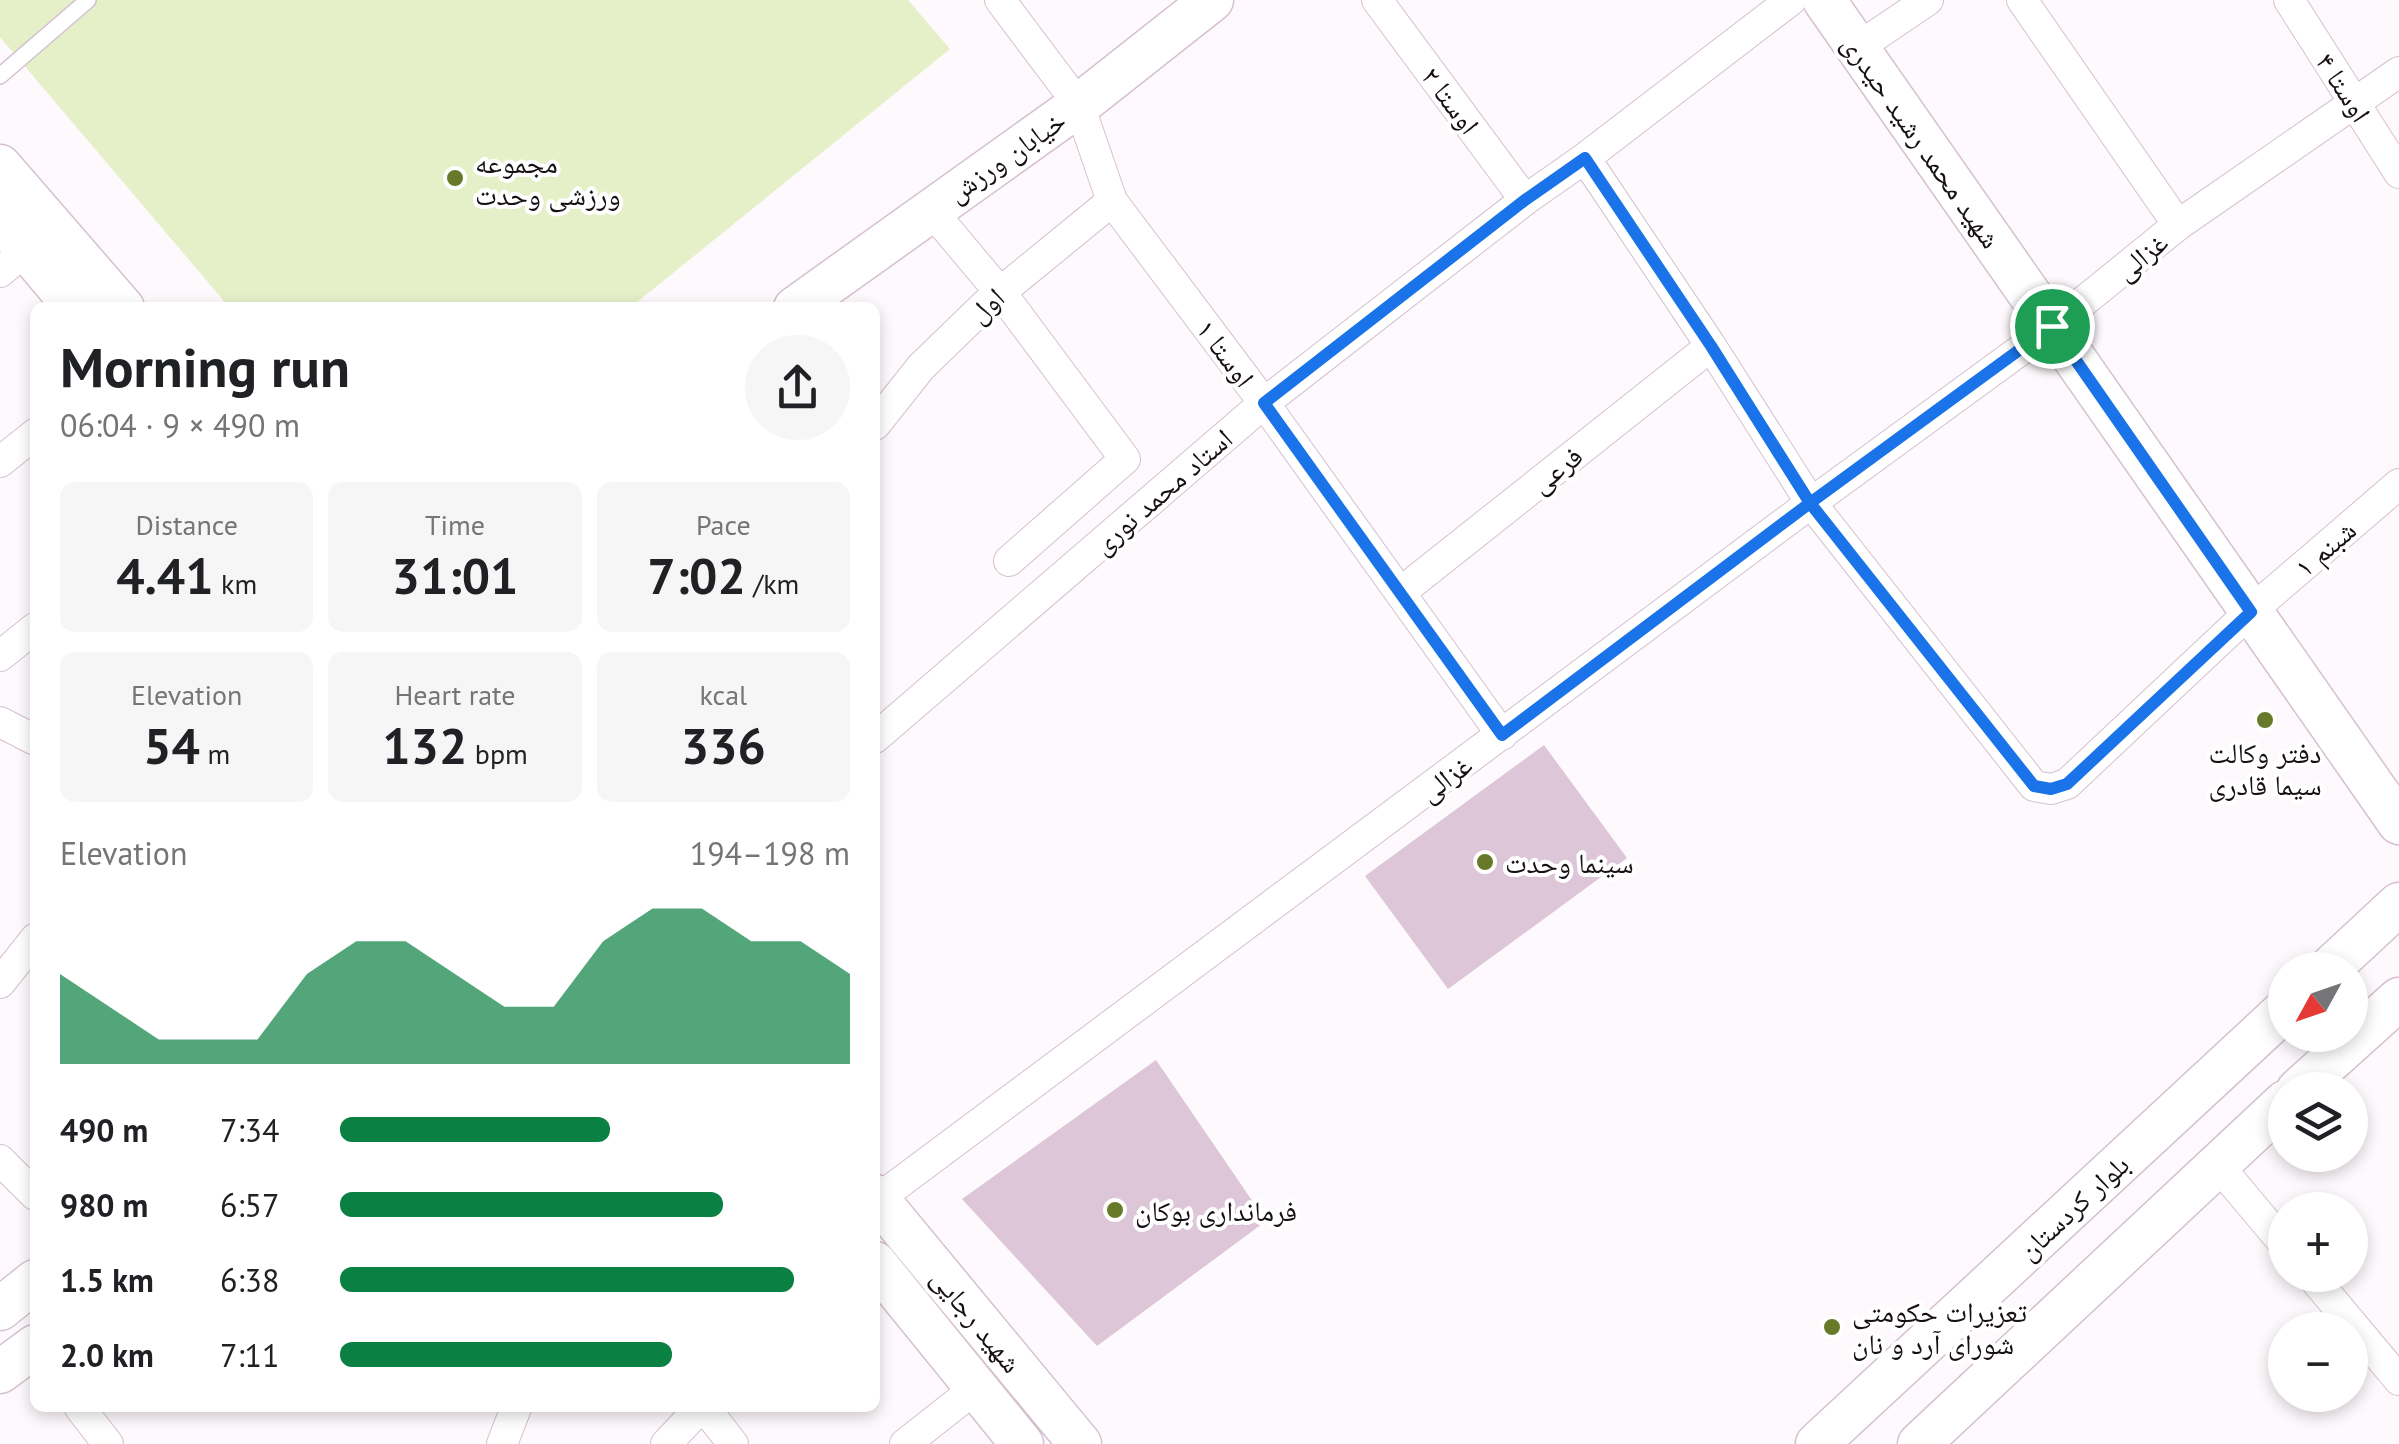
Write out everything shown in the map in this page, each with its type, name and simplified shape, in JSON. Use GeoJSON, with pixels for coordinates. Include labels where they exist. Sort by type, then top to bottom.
{"type":"FeatureCollection","features":[{"type":"Feature","properties":{"kind":"main road","name":"خیابان ورزش"},"geometry":{"type":"LineString","coordinates":[[803,302],[1079,105],[1212,0]]}},
{"type":"Feature","properties":{"kind":"main road","name":"شهید محمد رشید حیدری"},"geometry":{"type":"LineString","coordinates":[[1824,0],[2399,823]]}},
{"type":"Feature","properties":{"kind":"main road"},"geometry":{"type":"LineString","coordinates":[[0,166],[118,302]]}},
{"type":"Feature","properties":{"kind":"main road"},"geometry":{"type":"LineString","coordinates":[[9,247],[69,302]]}},
{"type":"Feature","properties":{"kind":"main road"},"geometry":{"type":"LineString","coordinates":[[2347,952],[2399,904]]}},
{"type":"Feature","properties":{"kind":"main road"},"geometry":{"type":"LineString","coordinates":[[2318,1072],[2399,998]]}},
{"type":"Feature","properties":{"kind":"main road","name":"بلوار کردستان"},"geometry":{"type":"LineString","coordinates":[[1817,1444],[2268,1026]]}},
{"type":"Feature","properties":{"kind":"main road"},"geometry":{"type":"LineString","coordinates":[[1922,1443],[2268,1118]]}},
{"type":"Feature","properties":{"kind":"main road","name":"شهید رجایی"},"geometry":{"type":"LineString","coordinates":[[880,1203],[1080,1444]]}},
{"type":"Feature","properties":{"kind":"main road","name":"شهید رجایی"},"geometry":{"type":"LineString","coordinates":[[880,1269],[1022,1444]]}},
{"type":"Feature","properties":{"kind":"main road"},"geometry":{"type":"LineString","coordinates":[[0,1309],[30,1286]]}},
{"type":"Feature","properties":{"kind":"main road"},"geometry":{"type":"LineString","coordinates":[[0,1372],[30,1350]]}},
{"type":"Feature","properties":{"kind":"street","name":"اوستا ۱"},"geometry":{"type":"LineString","coordinates":[[1000,0],[1079,105],[1112,201],[1264,403],[1502,735]]}},
{"type":"Feature","properties":{"kind":"street","name":"اوستا ۲"},"geometry":{"type":"LineString","coordinates":[[1377,0],[1525,200]]}},
{"type":"Feature","properties":{"kind":"street","name":"استاد محمد نوری"},"geometry":{"type":"LineString","coordinates":[[880,734],[1264,403],[1791,0]]}},
{"type":"Feature","properties":{"kind":"street"},"geometry":{"type":"LineString","coordinates":[[1857,48],[1928,0]]}},
{"type":"Feature","properties":{"kind":"street"},"geometry":{"type":"LineString","coordinates":[[2022,0],[2178,226]]}},
{"type":"Feature","properties":{"kind":"street","name":"اوستا ۴"},"geometry":{"type":"LineString","coordinates":[[2288,0],[2399,173]]}},
{"type":"Feature","properties":{"kind":"street","name":"غزالی"},"geometry":{"type":"LineString","coordinates":[[880,1195],[2052,326],[2178,226],[2399,72]]}},
{"type":"Feature","properties":{"kind":"street"},"geometry":{"type":"LineString","coordinates":[[1585,158],[1810,503]]}},
{"type":"Feature","properties":{"kind":"street","name":"اول"},"geometry":{"type":"LineString","coordinates":[[880,418],[921,367],[1000,292],[1112,201]]}},
{"type":"Feature","properties":{"kind":"street"},"geometry":{"type":"LineString","coordinates":[[930,209],[1000,292],[1125,459],[1010,560]]}},
{"type":"Feature","properties":{"kind":"street","name":"فرعی"},"geometry":{"type":"LineString","coordinates":[[1400,592],[1711,346]]}},
{"type":"Feature","properties":{"kind":"street"},"geometry":{"type":"LineString","coordinates":[[0,462],[30,438]]}},
{"type":"Feature","properties":{"kind":"street","name":"شبنم ۱"},"geometry":{"type":"LineString","coordinates":[[1810,503],[2034,786],[2051,789],[2067,784],[2251,612],[2399,484]]}},
{"type":"Feature","properties":{"kind":"street"},"geometry":{"type":"LineString","coordinates":[[0,656],[30,632]]}},
{"type":"Feature","properties":{"kind":"street"},"geometry":{"type":"LineString","coordinates":[[0,722],[30,737]]}},
{"type":"Feature","properties":{"kind":"street"},"geometry":{"type":"LineString","coordinates":[[0,1160],[30,1190]]}},
{"type":"Feature","properties":{"kind":"street"},"geometry":{"type":"LineString","coordinates":[[2217,1164],[2268,1224]]}},
{"type":"Feature","properties":{"kind":"street"},"geometry":{"type":"LineString","coordinates":[[2324,1292],[2399,1380]]}},
{"type":"Feature","properties":{"kind":"street"},"geometry":{"type":"LineString","coordinates":[[905,1444],[976,1388]]}},
{"type":"Feature","properties":{"kind":"street"},"geometry":{"type":"LineString","coordinates":[[83,1412],[108,1444]]}},
{"type":"Feature","properties":{"kind":"street"},"geometry":{"type":"LineString","coordinates":[[502,1444],[514,1412]]}},
{"type":"Feature","properties":{"kind":"street"},"geometry":{"type":"LineString","coordinates":[[666,1444],[699,1412]]}},
{"type":"Feature","properties":{"kind":"street"},"geometry":{"type":"LineString","coordinates":[[706,1412],[733,1444]]}},
{"type":"Feature","properties":{"kind":"lane"},"geometry":{"type":"LineString","coordinates":[[0,76],[88,0]]}},
{"type":"Feature","properties":{"kind":"green space","name":"مجموعه ورزشی وحدت"},"geometry":{"type":"Polygon","coordinates":[[[0,0],[908,0],[950,49],[637,302],[225,302],[0,37],[0,0]]]}},
{"type":"Feature","properties":{"kind":"building"},"geometry":{"type":"Polygon","coordinates":[[[1544,745],[1627,858],[1448,989],[1365,876],[1544,745]]]}},
{"type":"Feature","properties":{"kind":"building","name":"فرمانداری بوکان"},"geometry":{"type":"Polygon","coordinates":[[[1156,1060],[1266,1221],[1097,1346],[962,1199],[1156,1060]]]}},
{"type":"Feature","properties":{"kind":"place","name":"مجموعه ورزشی وحدت"},"geometry":{"type":"Point","coordinates":[455,178]}},
{"type":"Feature","properties":{"kind":"place","name":"دفتر وکالت سیما قادری"},"geometry":{"type":"Point","coordinates":[2265,720]}},
{"type":"Feature","properties":{"kind":"place","name":"سینما وحدت"},"geometry":{"type":"Point","coordinates":[1485,862]}},
{"type":"Feature","properties":{"kind":"place","name":"فرمانداری بوکان"},"geometry":{"type":"Point","coordinates":[1115,1210]}},
{"type":"Feature","properties":{"kind":"place","name":"تعزیرات حکومتی شورای آرد و نان"},"geometry":{"type":"Point","coordinates":[1832,1327]}},
{"type":"Feature","properties":{"kind":"route"},"geometry":{"type":"LineString","coordinates":[[2052,326],[1810,503],[1585,158],[1525,200],[1264,403],[1502,735],[1810,503],[2034,786],[2051,789],[2067,784],[2251,612],[2052,326]]}}]}
